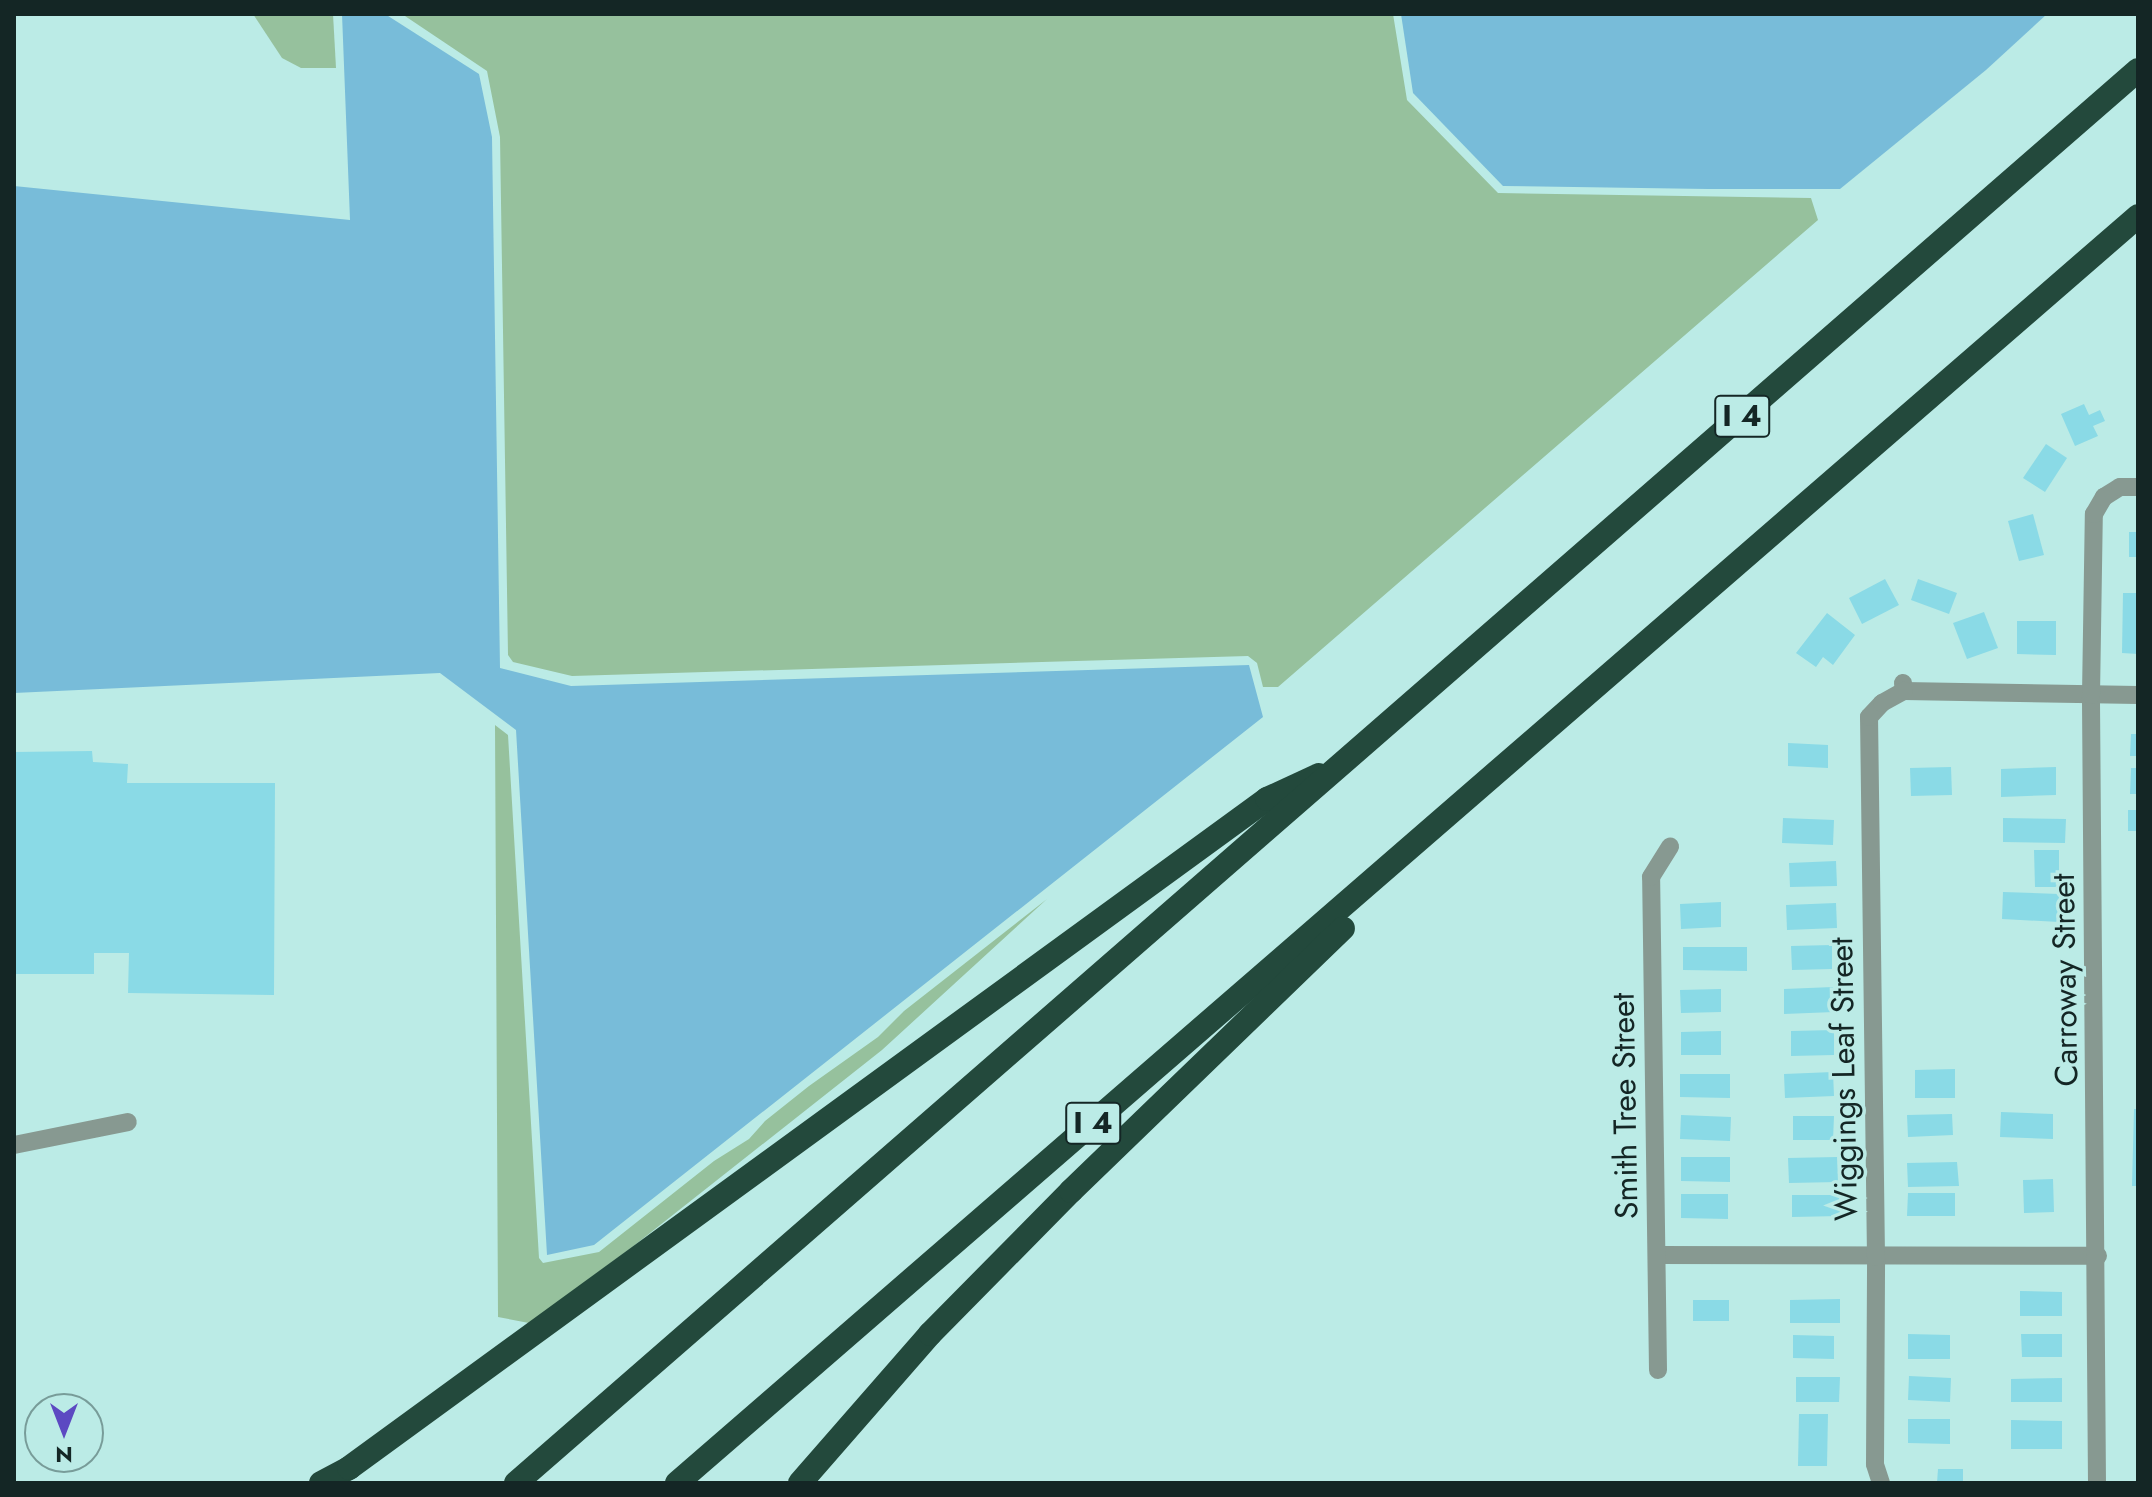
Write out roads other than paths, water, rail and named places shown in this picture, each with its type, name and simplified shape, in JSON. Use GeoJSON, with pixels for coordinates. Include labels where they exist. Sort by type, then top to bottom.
{"type":"FeatureCollection","features":[{"type":"Feature","properties":{"kind":"highway","name":"I 4"},"geometry":{"type":"LineString","coordinates":[[516,1483],[2138,70]]}},
{"type":"Feature","properties":{"kind":"highway","name":"I 4"},"geometry":{"type":"LineString","coordinates":[[677,1483],[2138,216]]}},
{"type":"Feature","properties":{"kind":"highway"},"geometry":{"type":"LineString","coordinates":[[321,1483],[362,1459],[1267,799],[1346,762]]}},
{"type":"Feature","properties":{"kind":"highway"},"geometry":{"type":"LineString","coordinates":[[800,1483],[930,1334],[1049,1213],[1510,763]]}},
{"type":"Feature","properties":{"kind":"street","name":"Carroway Street"},"geometry":{"type":"LineString","coordinates":[[2097,1483],[2098,1256],[2091,695],[2094,514],[2104,497],[2129,487]]}},
{"type":"Feature","properties":{"kind":"street","name":"Wiggings Leaf Street"},"geometry":{"type":"LineString","coordinates":[[1881,1483],[1875,1464],[1876,1257],[1869,717],[1903,687],[2091,695]]}},
{"type":"Feature","properties":{"kind":"street"},"geometry":{"type":"LineString","coordinates":[[2091,695],[2138,695]]}},
{"type":"Feature","properties":{"kind":"street","name":"Smith Tree Street"},"geometry":{"type":"LineString","coordinates":[[1658,1370],[1651,877],[1670,846]]}},
{"type":"Feature","properties":{"kind":"street"},"geometry":{"type":"LineString","coordinates":[[14,1145],[128,1122]]}},
{"type":"Feature","properties":{"kind":"street"},"geometry":{"type":"LineString","coordinates":[[1657,1255],[2098,1256]]}},
{"type":"Feature","properties":{"kind":"water"},"geometry":{"type":"Polygon","coordinates":[[[342,14],[385,14],[479,74],[492,137],[500,668],[571,686],[1249,665],[1263,717],[594,1245],[547,1255],[516,730],[440,673],[14,693],[14,186],[350,220],[342,14]]]}},
{"type":"Feature","properties":{"kind":"water"},"geometry":{"type":"Polygon","coordinates":[[[1401,14],[2047,14],[1986,70],[1840,189],[1708,189],[1503,186],[1413,93],[1401,14]]]}}]}
